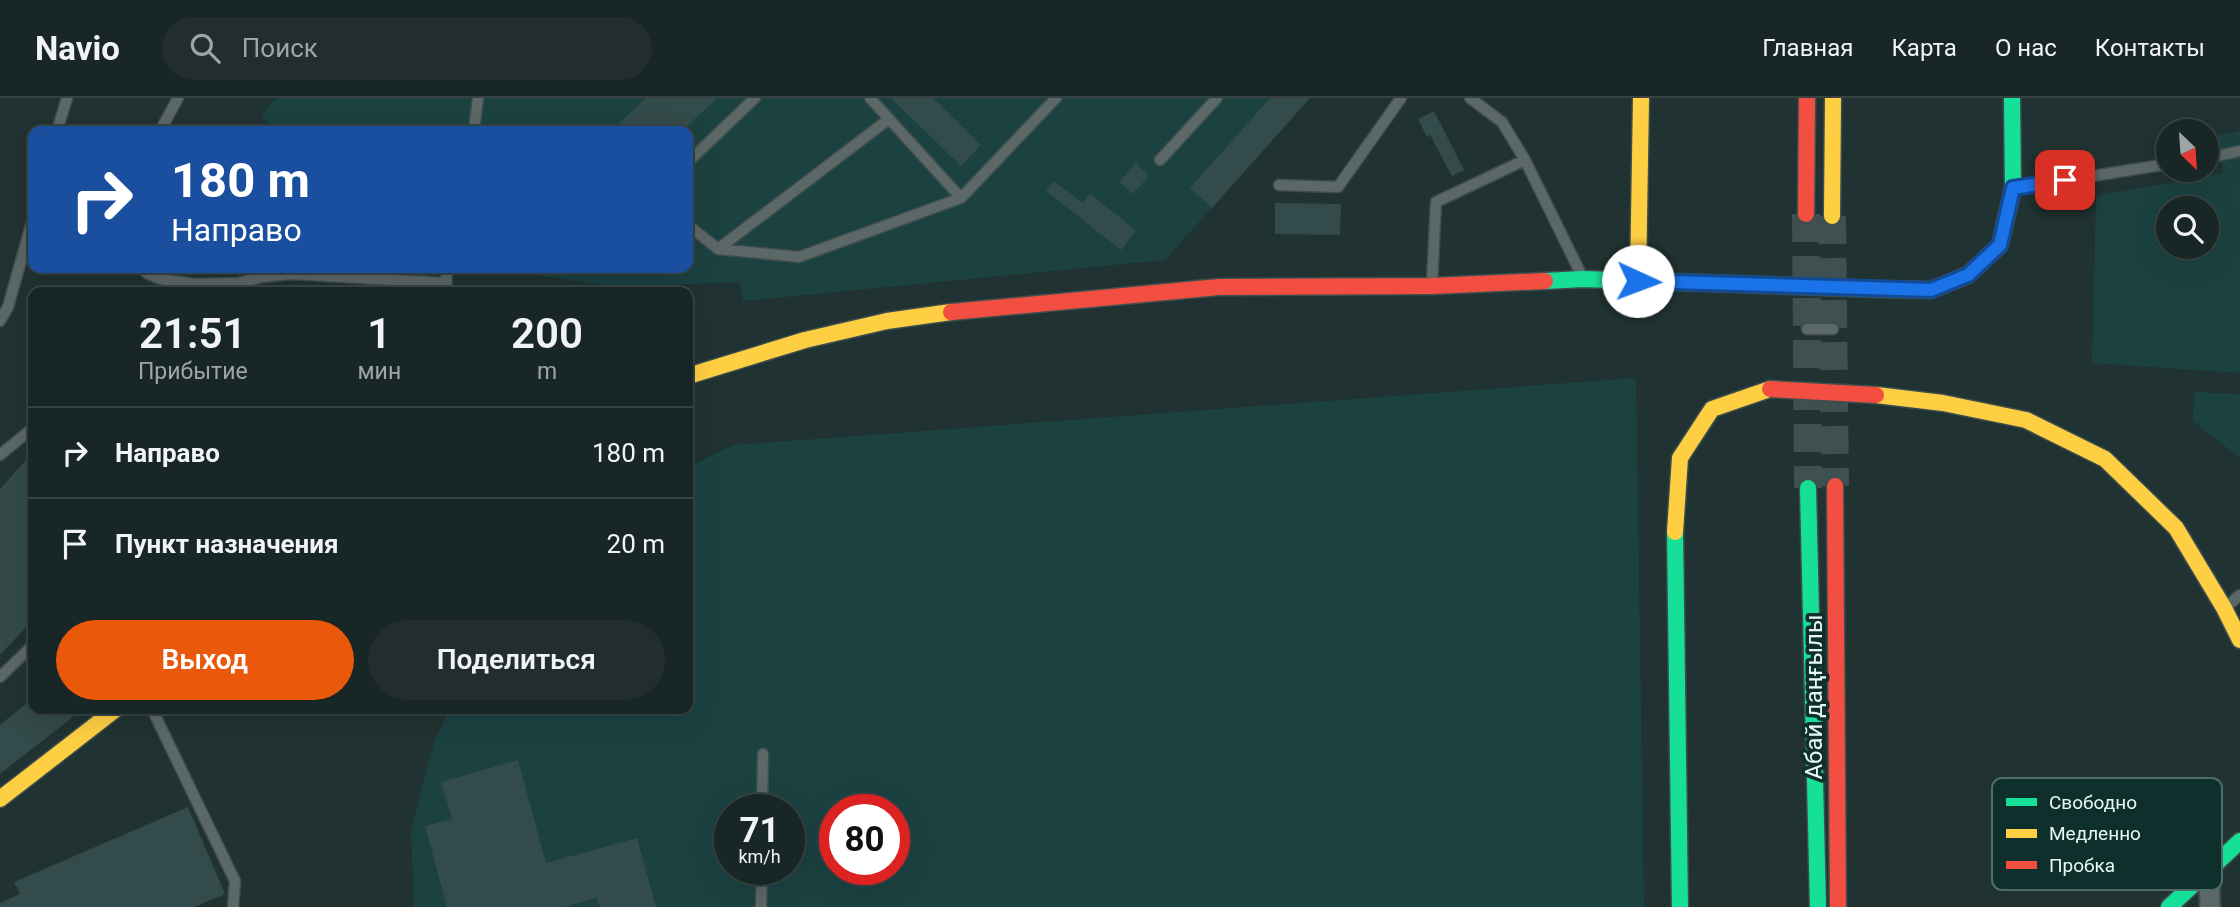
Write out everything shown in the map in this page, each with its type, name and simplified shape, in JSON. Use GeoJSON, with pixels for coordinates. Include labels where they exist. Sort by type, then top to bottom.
{"type":"FeatureCollection","features":[{"type":"Feature","properties":{"kind":"main road"},"geometry":{"type":"LineString","coordinates":[[1638,281],[1641,98]]}},
{"type":"Feature","properties":{"kind":"main road"},"geometry":{"type":"LineString","coordinates":[[1806,214],[1807,98]]}},
{"type":"Feature","properties":{"kind":"main road"},"geometry":{"type":"LineString","coordinates":[[1832,216],[1833,98]]}},
{"type":"Feature","properties":{"kind":"main road"},"geometry":{"type":"LineString","coordinates":[[693,374],[817,337],[887,321],[968,309],[1219,287],[1432,286],[1583,279],[1931,290],[1968,275],[2000,245],[2013,188],[2012,98]]}},
{"type":"Feature","properties":{"kind":"main road"},"geometry":{"type":"LineString","coordinates":[[1680,907],[1675,514],[1680,458],[1712,409],[1770,389],[1943,402],[2026,420],[2105,459],[2176,528],[2240,640]]}},
{"type":"Feature","properties":{"kind":"main road","name":"Абай даңғылы"},"geometry":{"type":"LineString","coordinates":[[1835,486],[1838,907]]}},
{"type":"Feature","properties":{"kind":"main road","name":"Абай даңғылы"},"geometry":{"type":"LineString","coordinates":[[1808,488],[1818,907]]}},
{"type":"Feature","properties":{"kind":"main road"},"geometry":{"type":"LineString","coordinates":[[0,799],[110,714]]}},
{"type":"Feature","properties":{"kind":"main road"},"geometry":{"type":"LineString","coordinates":[[2222,858],[2240,841]]}},
{"type":"Feature","properties":{"kind":"main road"},"geometry":{"type":"LineString","coordinates":[[2169,907],[2187,890]]}},
{"type":"Feature","properties":{"kind":"lane"},"geometry":{"type":"LineString","coordinates":[[59,126],[67,98]]}},
{"type":"Feature","properties":{"kind":"lane"},"geometry":{"type":"LineString","coordinates":[[163,126],[178,98]]}},
{"type":"Feature","properties":{"kind":"lane"},"geometry":{"type":"LineString","coordinates":[[475,126],[478,98]]}},
{"type":"Feature","properties":{"kind":"lane"},"geometry":{"type":"LineString","coordinates":[[693,157],[755,98]]}},
{"type":"Feature","properties":{"kind":"lane"},"geometry":{"type":"LineString","coordinates":[[870,98],[961,198]]}},
{"type":"Feature","properties":{"kind":"lane"},"geometry":{"type":"LineString","coordinates":[[693,229],[718,249],[799,257],[961,198],[1056,98]]}},
{"type":"Feature","properties":{"kind":"lane"},"geometry":{"type":"LineString","coordinates":[[1160,160],[1217,98]]}},
{"type":"Feature","properties":{"kind":"lane"},"geometry":{"type":"LineString","coordinates":[[1279,185],[1338,187],[1401,98]]}},
{"type":"Feature","properties":{"kind":"lane"},"geometry":{"type":"LineString","coordinates":[[1470,98],[1502,122],[1525,160],[1583,279]]}},
{"type":"Feature","properties":{"kind":"lane"},"geometry":{"type":"LineString","coordinates":[[718,249],[889,120]]}},
{"type":"Feature","properties":{"kind":"lane"},"geometry":{"type":"LineString","coordinates":[[2219,155],[2240,151]]}},
{"type":"Feature","properties":{"kind":"lane"},"geometry":{"type":"LineString","coordinates":[[1432,286],[1436,202],[1525,160]]}},
{"type":"Feature","properties":{"kind":"lane"},"geometry":{"type":"LineString","coordinates":[[2013,188],[2156,166]]}},
{"type":"Feature","properties":{"kind":"lane"},"geometry":{"type":"LineString","coordinates":[[0,321],[8,307],[28,236]]}},
{"type":"Feature","properties":{"kind":"lane"},"geometry":{"type":"LineString","coordinates":[[147,273],[160,279],[218,285],[291,274],[435,287]]}},
{"type":"Feature","properties":{"kind":"lane"},"geometry":{"type":"LineString","coordinates":[[1807,329],[1833,329]]}},
{"type":"Feature","properties":{"kind":"lane"},"geometry":{"type":"LineString","coordinates":[[0,455],[28,432]]}},
{"type":"Feature","properties":{"kind":"lane"},"geometry":{"type":"LineString","coordinates":[[2224,608],[2240,595]]}},
{"type":"Feature","properties":{"kind":"lane"},"geometry":{"type":"LineString","coordinates":[[0,677],[28,650]]}},
{"type":"Feature","properties":{"kind":"lane"},"geometry":{"type":"LineString","coordinates":[[154,714],[235,881],[233,907]]}},
{"type":"Feature","properties":{"kind":"lane"},"geometry":{"type":"LineString","coordinates":[[762,794],[763,754]]}},
{"type":"Feature","properties":{"kind":"lane"},"geometry":{"type":"LineString","coordinates":[[761,907],[762,885]]}},
{"type":"Feature","properties":{"kind":"shaded area"},"geometry":{"type":"Polygon","coordinates":[[[276,98],[1310,98],[1165,260],[743,301],[740,282],[617,287],[523,273],[693,273],[693,126],[269,126],[262,114],[276,98]]]}},
{"type":"Feature","properties":{"kind":"shaded area"},"geometry":{"type":"Polygon","coordinates":[[[2240,131],[2240,373],[2092,363],[2096,196],[2173,182],[2219,182],[2219,174],[2223,173],[2219,136],[2240,131]]]}},
{"type":"Feature","properties":{"kind":"shaded area"},"geometry":{"type":"Polygon","coordinates":[[[1636,378],[1644,907],[414,907],[411,830],[434,742],[448,714],[693,714],[693,465],[734,445],[1636,378]]]}},
{"type":"Feature","properties":{"kind":"shaded area"},"geometry":{"type":"Polygon","coordinates":[[[2194,392],[2240,394],[2240,458],[2193,421],[2194,392]]]}},
{"type":"Feature","properties":{"kind":"building"},"geometry":{"type":"Polygon","coordinates":[[[646,98],[717,98],[687,126],[616,126],[646,98]]]}},
{"type":"Feature","properties":{"kind":"building"},"geometry":{"type":"Polygon","coordinates":[[[891,98],[933,98],[981,145],[961,166],[891,98]]]}},
{"type":"Feature","properties":{"kind":"building"},"geometry":{"type":"Polygon","coordinates":[[[1270,98],[1310,98],[1212,208],[1190,188],[1270,98]]]}},
{"type":"Feature","properties":{"kind":"building"},"geometry":{"type":"Polygon","coordinates":[[[1434,111],[1464,170],[1452,176],[1430,135],[1427,137],[1418,119],[1434,111]]]}},
{"type":"Feature","properties":{"kind":"building"},"geometry":{"type":"Polygon","coordinates":[[[1136,163],[1149,176],[1133,194],[1119,182],[1136,163]]]}},
{"type":"Feature","properties":{"kind":"building"},"geometry":{"type":"Polygon","coordinates":[[[1054,181],[1083,203],[1090,194],[1136,230],[1121,250],[1046,191],[1054,181]]]}},
{"type":"Feature","properties":{"kind":"building"},"geometry":{"type":"Polygon","coordinates":[[[1275,203],[1341,204],[1340,235],[1275,234],[1275,203]]]}},
{"type":"Feature","properties":{"kind":"building"},"geometry":{"type":"Polygon","coordinates":[[[28,458],[28,625],[0,655],[0,489],[28,458]]]}},
{"type":"Feature","properties":{"kind":"building"},"geometry":{"type":"Polygon","coordinates":[[[28,702],[28,714],[77,714],[0,774],[0,725],[28,702]]]}},
{"type":"Feature","properties":{"kind":"building"},"geometry":{"type":"Polygon","coordinates":[[[518,760],[546,863],[637,838],[656,907],[600,907],[597,898],[565,907],[447,907],[425,826],[452,819],[441,782],[518,760]]]}},
{"type":"Feature","properties":{"kind":"building"},"geometry":{"type":"Polygon","coordinates":[[[188,807],[225,894],[194,907],[0,907],[0,903],[20,894],[14,882],[188,807]]]}},
{"type":"Feature","properties":{"kind":"tunnel"},"geometry":{"type":"LineString","coordinates":[[1806,214],[1808,488]]}},
{"type":"Feature","properties":{"kind":"tunnel"},"geometry":{"type":"LineString","coordinates":[[1832,216],[1835,486]]}},
{"type":"Feature","properties":{"kind":"traffic: fast"},"geometry":{"type":"LineString","coordinates":[[1878,289],[1931,290],[1968,275],[2000,245],[2013,188],[2012,98]]}},
{"type":"Feature","properties":{"kind":"traffic: fast"},"geometry":{"type":"LineString","coordinates":[[1545,281],[1583,279],[1766,285]]}},
{"type":"Feature","properties":{"kind":"traffic: fast"},"geometry":{"type":"LineString","coordinates":[[1766,285],[1878,289]]}},
{"type":"Feature","properties":{"kind":"traffic: fast"},"geometry":{"type":"LineString","coordinates":[[1808,488],[1818,907]]}},
{"type":"Feature","properties":{"kind":"traffic: fast"},"geometry":{"type":"LineString","coordinates":[[1675,532],[1680,907]]}},
{"type":"Feature","properties":{"kind":"traffic: fast"},"geometry":{"type":"LineString","coordinates":[[2222,858],[2240,841]]}},
{"type":"Feature","properties":{"kind":"traffic: fast"},"geometry":{"type":"LineString","coordinates":[[2169,907],[2187,890]]}},
{"type":"Feature","properties":{"kind":"traffic: slow"},"geometry":{"type":"LineString","coordinates":[[1638,281],[1641,98]]}},
{"type":"Feature","properties":{"kind":"traffic: slow"},"geometry":{"type":"LineString","coordinates":[[1832,216],[1833,98]]}},
{"type":"Feature","properties":{"kind":"traffic: slow"},"geometry":{"type":"LineString","coordinates":[[693,374],[805,340],[887,321],[951,312]]}},
{"type":"Feature","properties":{"kind":"traffic: slow"},"geometry":{"type":"LineString","coordinates":[[1675,532],[1680,458],[1712,409],[1770,389]]}},
{"type":"Feature","properties":{"kind":"traffic: slow"},"geometry":{"type":"LineString","coordinates":[[1876,395],[1943,403],[2026,420],[2105,459],[2176,528],[2240,640]]}},
{"type":"Feature","properties":{"kind":"traffic: slow"},"geometry":{"type":"LineString","coordinates":[[0,799],[110,714]]}},
{"type":"Feature","properties":{"kind":"traffic: jam"},"geometry":{"type":"LineString","coordinates":[[1806,214],[1807,98]]}},
{"type":"Feature","properties":{"kind":"traffic: jam"},"geometry":{"type":"LineString","coordinates":[[951,312],[1219,287],[1432,286],[1545,281]]}},
{"type":"Feature","properties":{"kind":"traffic: jam"},"geometry":{"type":"LineString","coordinates":[[1770,389],[1876,395]]}},
{"type":"Feature","properties":{"kind":"traffic: jam"},"geometry":{"type":"LineString","coordinates":[[1835,486],[1838,907]]}},
{"type":"Feature","properties":{"kind":"route"},"geometry":{"type":"LineString","coordinates":[[1638,281],[1931,290],[1968,275],[2000,245],[2013,188],[2065,180]]}}]}
